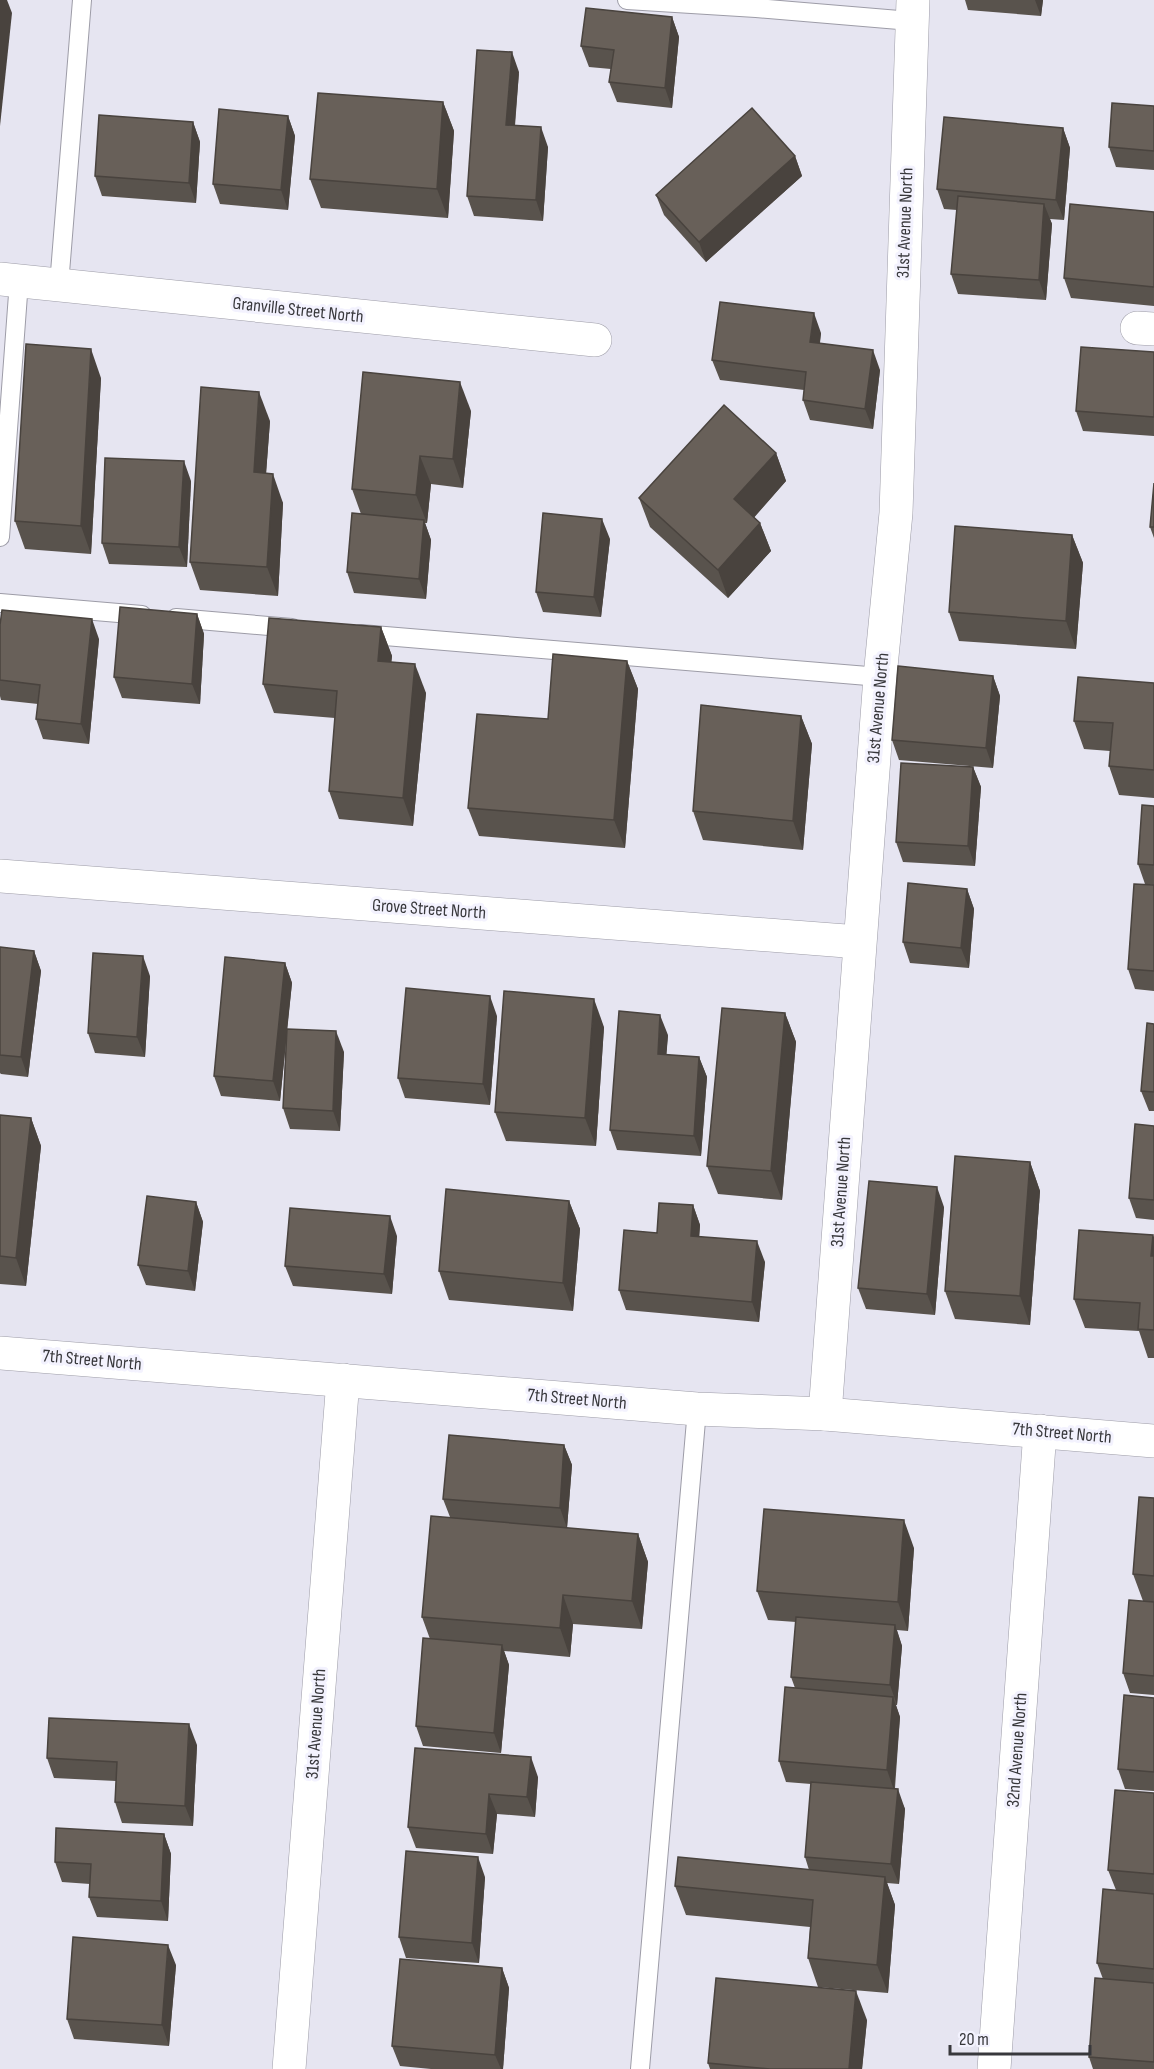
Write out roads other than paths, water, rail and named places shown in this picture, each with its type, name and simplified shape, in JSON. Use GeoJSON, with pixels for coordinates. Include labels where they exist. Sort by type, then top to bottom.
{"type":"FeatureCollection","features":[{"type":"Feature","properties":{"kind":"street","name":"31st Avenue North"},"geometry":{"type":"LineString","coordinates":[[825,1414],[859,942],[880,677],[896,513],[912,10]]}},
{"type":"Feature","properties":{"kind":"street","name":"Granville Street North"},"geometry":{"type":"LineString","coordinates":[[10,280],[595,340]]}},
{"type":"Feature","properties":{"kind":"street","name":"Grove Street North"},"geometry":{"type":"LineString","coordinates":[[0,876],[859,942]]}},
{"type":"Feature","properties":{"kind":"street","name":"7th Street North"},"geometry":{"type":"LineString","coordinates":[[0,1353],[697,1409],[825,1414],[1154,1441]]}},
{"type":"Feature","properties":{"kind":"street","name":"31st Avenue North"},"geometry":{"type":"LineString","coordinates":[[289,2069],[343,1380]]}},
{"type":"Feature","properties":{"kind":"street","name":"32nd Avenue North"},"geometry":{"type":"LineString","coordinates":[[994,2069],[1040,1431]]}},
{"type":"Feature","properties":{"kind":"lane"},"geometry":{"type":"LineString","coordinates":[[59,285],[81,0]]}},
{"type":"Feature","properties":{"kind":"lane"},"geometry":{"type":"LineString","coordinates":[[627,0],[756,8],[912,10]]}},
{"type":"Feature","properties":{"kind":"lane"},"geometry":{"type":"LineString","coordinates":[[0,537],[10,280]]}},
{"type":"Feature","properties":{"kind":"lane"},"geometry":{"type":"LineString","coordinates":[[0,603],[309,629]]}},
{"type":"Feature","properties":{"kind":"lane"},"geometry":{"type":"LineString","coordinates":[[345,632],[880,677]]}},
{"type":"Feature","properties":{"kind":"lane"},"geometry":{"type":"LineString","coordinates":[[640,2069],[697,1409]]}}]}
